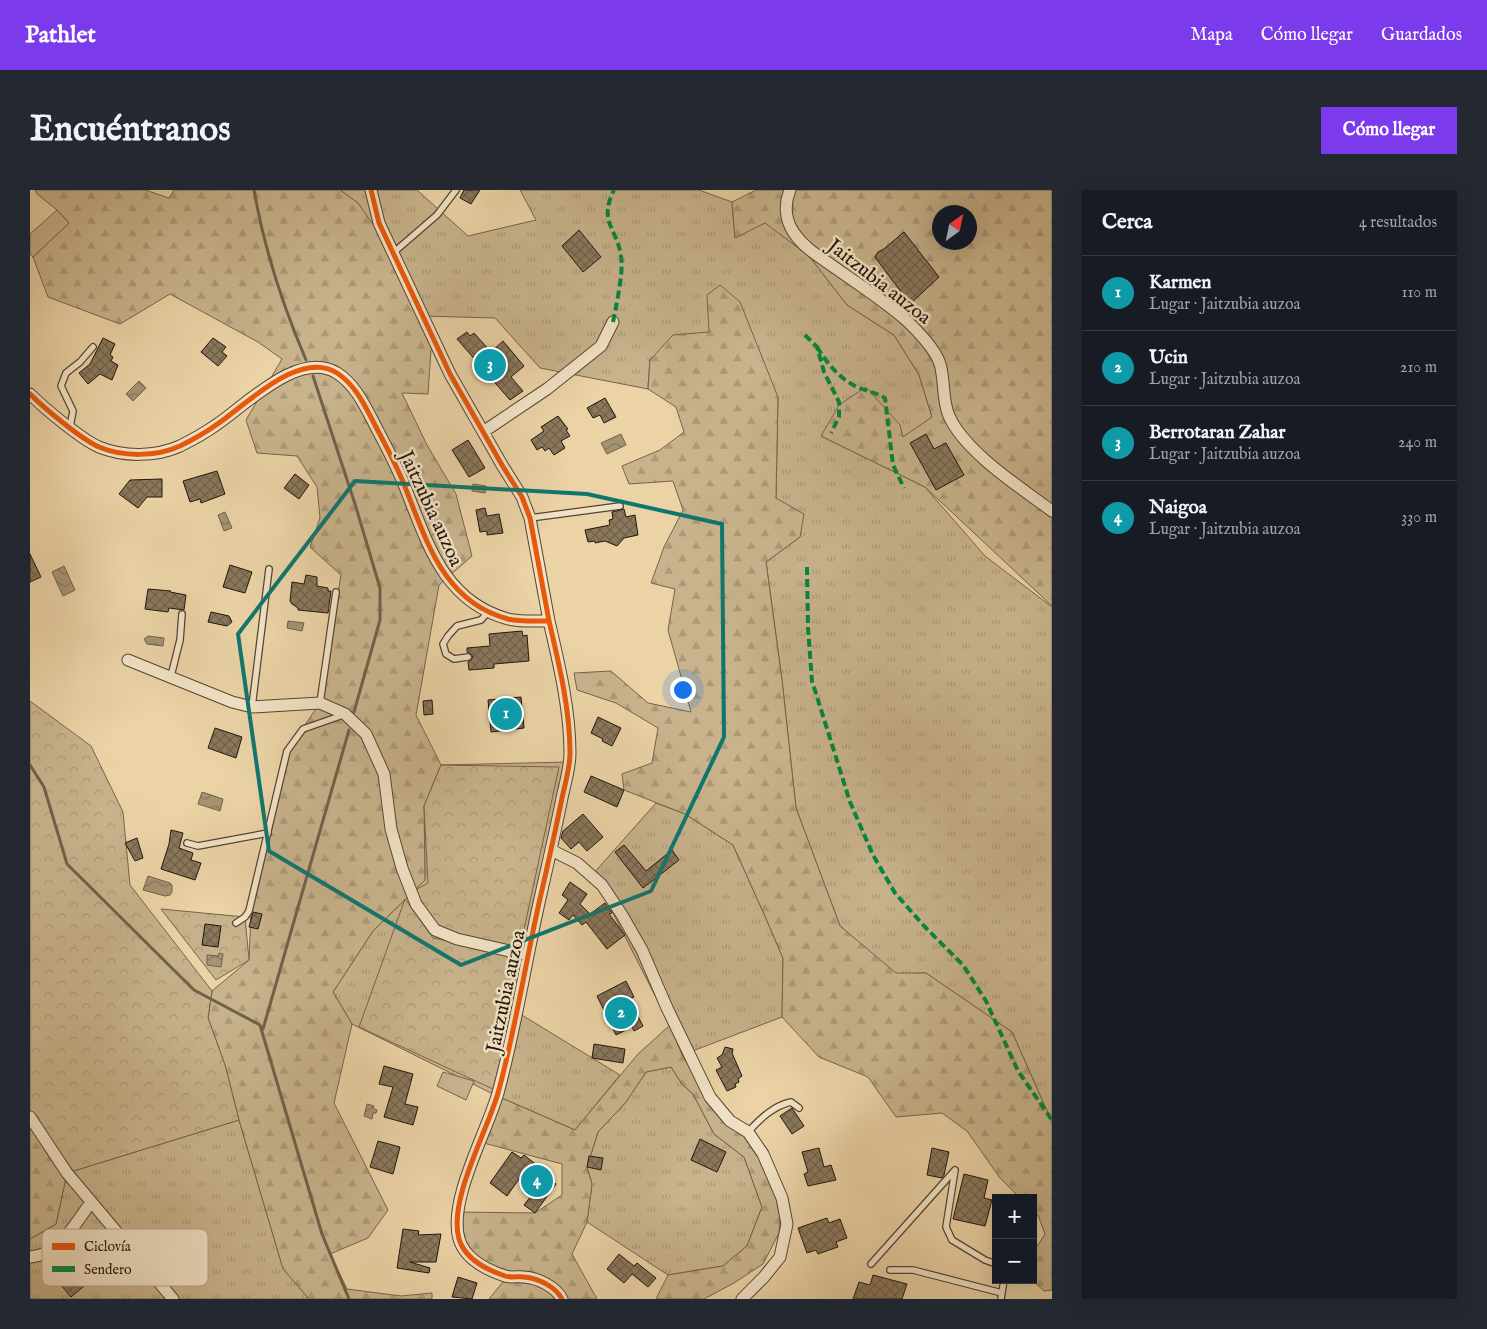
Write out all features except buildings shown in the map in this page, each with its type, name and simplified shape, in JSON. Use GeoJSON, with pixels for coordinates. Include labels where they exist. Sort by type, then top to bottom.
{"type":"FeatureCollection","features":[{"type":"Feature","properties":{"kind":"street","name":"Jaitzubia auzoa"},"geometry":{"type":"LineString","coordinates":[[371,190],[379,223],[450,374],[522,497],[530,518],[568,717],[570,755],[508,1054],[497,1096],[468,1173],[457,1212],[459,1239],[468,1256],[487,1268],[507,1277],[526,1277],[546,1284],[559,1293],[562,1299]]}},
{"type":"Feature","properties":{"kind":"street","name":"Jaitzubia auzoa"},"geometry":{"type":"LineString","coordinates":[[790,190],[786,209],[787,221],[793,232],[806,246],[897,313],[922,336],[940,363],[943,390],[949,416],[966,442],[994,468],[1052,511]]}},
{"type":"Feature","properties":{"kind":"street"},"geometry":{"type":"LineString","coordinates":[[484,432],[547,389],[601,346],[613,322]]}},
{"type":"Feature","properties":{"kind":"street","name":"Jaitzubia auzoa"},"geometry":{"type":"LineString","coordinates":[[30,394],[70,427],[98,446],[126,454],[156,453],[178,447],[215,426],[278,379],[296,370],[318,367],[336,372],[350,384],[363,402],[407,489],[418,521],[437,562],[450,583],[466,598],[488,612],[509,619],[549,621]]}},
{"type":"Feature","properties":{"kind":"street","name":"Jaitzubia auzoa"},"geometry":{"type":"LineString","coordinates":[[128,660],[232,702],[252,706],[320,703],[345,714],[366,734],[384,774],[391,829],[402,868],[416,904],[435,930],[456,939],[527,956]]}},
{"type":"Feature","properties":{"kind":"street"},"geometry":{"type":"LineString","coordinates":[[551,850],[577,864],[602,885],[622,915],[642,950],[667,1008],[710,1097],[730,1121],[748,1132],[763,1154],[782,1198],[786,1224],[780,1257],[764,1277],[742,1299]]}},
{"type":"Feature","properties":{"kind":"street"},"geometry":{"type":"LineString","coordinates":[[30,1117],[67,1173],[113,1229]]}},
{"type":"Feature","properties":{"kind":"street"},"geometry":{"type":"LineString","coordinates":[[72,1229],[90,1202]]}},
{"type":"Feature","properties":{"kind":"street"},"geometry":{"type":"LineString","coordinates":[[163,1286],[174,1299]]}},
{"type":"Feature","properties":{"kind":"lane"},"geometry":{"type":"LineString","coordinates":[[393,253],[437,215],[456,190]]}},
{"type":"Feature","properties":{"kind":"lane"},"geometry":{"type":"LineString","coordinates":[[70,427],[73,411],[61,386],[66,373],[80,362],[93,347]]}},
{"type":"Feature","properties":{"kind":"lane"},"geometry":{"type":"LineString","coordinates":[[530,518],[620,506]]}},
{"type":"Feature","properties":{"kind":"lane"},"geometry":{"type":"LineString","coordinates":[[252,706],[269,569]]}},
{"type":"Feature","properties":{"kind":"lane"},"geometry":{"type":"LineString","coordinates":[[320,703],[336,592]]}},
{"type":"Feature","properties":{"kind":"lane"},"geometry":{"type":"LineString","coordinates":[[468,657],[454,659],[446,654],[443,644],[458,626],[481,620],[488,612]]}},
{"type":"Feature","properties":{"kind":"lane"},"geometry":{"type":"LineString","coordinates":[[171,676],[180,640],[182,614]]}},
{"type":"Feature","properties":{"kind":"lane"},"geometry":{"type":"LineString","coordinates":[[236,923],[245,917],[249,911],[287,750],[303,730],[345,714]]}},
{"type":"Feature","properties":{"kind":"lane"},"geometry":{"type":"LineString","coordinates":[[187,843],[198,846],[268,833]]}},
{"type":"Feature","properties":{"kind":"lane"},"geometry":{"type":"LineString","coordinates":[[748,1132],[759,1120],[780,1104],[791,1102],[799,1108]]}},
{"type":"Feature","properties":{"kind":"lane"},"geometry":{"type":"LineString","coordinates":[[872,1264],[955,1170],[946,1227],[952,1240],[992,1263]]}},
{"type":"Feature","properties":{"kind":"lane"},"geometry":{"type":"LineString","coordinates":[[890,1270],[913,1270],[1002,1296]]}},
{"type":"Feature","properties":{"kind":"highlighted area"},"geometry":{"type":"Polygon","coordinates":[[[355,481],[587,494],[722,524],[724,737],[651,891],[461,965],[269,851],[238,634],[355,481]]]}},
{"type":"Feature","properties":{"kind":"green space"},"geometry":{"type":"Polygon","coordinates":[[[35,190],[145,190],[169,198],[174,190],[340,190],[358,203],[393,253],[432,336],[428,394],[402,393],[427,445],[456,494],[472,556],[439,585],[416,715],[441,765],[424,806],[425,880],[373,931],[333,992],[352,1024],[334,1103],[388,1210],[368,1238],[330,1254],[347,1289],[401,1296],[432,1293],[432,1299],[309,1299],[283,1269],[239,1120],[225,1065],[208,1018],[212,991],[249,960],[251,913],[287,751],[320,703],[341,575],[310,547],[320,518],[317,487],[297,456],[257,453],[246,420],[282,359],[258,342],[170,294],[120,324],[48,297],[33,257],[69,223],[35,190]]]}},
{"type":"Feature","properties":{"kind":"green space"},"geometry":{"type":"Polygon","coordinates":[[[340,190],[417,190],[468,236],[536,220],[520,190],[699,190],[732,202],[735,238],[765,222],[809,256],[847,305],[894,335],[919,375],[932,417],[903,438],[821,436],[925,487],[985,556],[1052,607],[1052,1122],[1012,1032],[926,973],[896,974],[840,926],[796,808],[782,680],[766,562],[800,537],[776,498],[778,397],[709,332],[650,359],[648,389],[540,368],[495,318],[422,316],[358,203],[340,190]]]}},
{"type":"Feature","properties":{"kind":"green space"},"geometry":{"type":"Polygon","coordinates":[[[756,190],[1052,190],[1052,606],[925,487],[821,436],[839,405],[866,387],[900,425],[903,437],[932,417],[919,375],[894,335],[847,305],[809,256],[765,223],[735,238],[732,202],[756,190]]]}},
{"type":"Feature","properties":{"kind":"green space"},"geometry":{"type":"Polygon","coordinates":[[[57,210],[69,223],[33,257],[30,254],[30,234],[57,210]]]}},
{"type":"Feature","properties":{"kind":"green space"},"geometry":{"type":"Polygon","coordinates":[[[720,285],[740,302],[778,397],[776,498],[804,514],[800,537],[766,562],[782,680],[796,808],[840,926],[896,973],[926,973],[1012,1032],[1052,1122],[1052,1290],[1044,1291],[1036,1284],[1037,1247],[1045,1234],[1037,1214],[1037,1194],[1016,1194],[1000,1178],[967,1131],[942,1113],[896,1117],[868,1077],[819,1057],[782,1017],[783,958],[733,845],[685,814],[624,790],[622,774],[652,763],[658,728],[616,703],[577,690],[574,673],[611,671],[648,703],[691,712],[668,630],[675,589],[651,583],[664,547],[683,510],[673,481],[629,484],[622,466],[660,450],[684,432],[676,407],[648,389],[650,360],[673,335],[709,332],[707,295],[720,285]]]}},
{"type":"Feature","properties":{"kind":"green space"},"geometry":{"type":"Polygon","coordinates":[[[30,701],[91,746],[123,812],[130,885],[212,991],[208,1018],[225,1065],[239,1120],[67,1173],[30,1121],[30,701]]]}},
{"type":"Feature","properties":{"kind":"green space"},"geometry":{"type":"Polygon","coordinates":[[[568,762],[517,1012],[620,1075],[575,1130],[497,1096],[352,1024],[333,992],[373,931],[425,880],[424,806],[441,765],[568,762]]]}},
{"type":"Feature","properties":{"kind":"green space"},"geometry":{"type":"Polygon","coordinates":[[[441,765],[559,767],[520,948],[435,930],[415,890],[428,883],[424,806],[441,765]]]}},
{"type":"Feature","properties":{"kind":"green space"},"geometry":{"type":"Polygon","coordinates":[[[656,803],[685,814],[733,845],[783,958],[782,1017],[682,1055],[670,1025],[593,874],[656,803]]]}},
{"type":"Feature","properties":{"kind":"green space"},"geometry":{"type":"Polygon","coordinates":[[[405,899],[433,938],[527,955],[493,1089],[359,1027],[405,899]]]}},
{"type":"Feature","properties":{"kind":"green space"},"geometry":{"type":"Polygon","coordinates":[[[161,909],[245,917],[249,960],[216,980],[161,909]]]}},
{"type":"Feature","properties":{"kind":"green space"},"geometry":{"type":"Polygon","coordinates":[[[670,1025],[682,1055],[710,1097],[748,1132],[782,1198],[779,1233],[763,1264],[734,1283],[704,1299],[656,1299],[668,1275],[723,1266],[747,1246],[762,1207],[744,1157],[714,1134],[693,1094],[682,1084],[671,1067],[646,1072],[626,1102],[598,1132],[587,1167],[592,1184],[587,1222],[572,1254],[597,1299],[489,1299],[507,1277],[468,1256],[457,1212],[535,1213],[562,1195],[562,1164],[480,1142],[497,1096],[575,1130],[638,1054],[670,1025]]]}},
{"type":"Feature","properties":{"kind":"green space"},"geometry":{"type":"Polygon","coordinates":[[[671,1067],[682,1084],[693,1094],[714,1134],[744,1157],[762,1207],[747,1246],[723,1266],[668,1275],[587,1222],[592,1184],[587,1167],[598,1132],[626,1102],[646,1072],[671,1067]]]}},
{"type":"Feature","properties":{"kind":"green space"},"geometry":{"type":"Polygon","coordinates":[[[443,1072],[474,1081],[466,1100],[437,1086],[443,1072]]]}},
{"type":"Feature","properties":{"kind":"green space"},"geometry":{"type":"Polygon","coordinates":[[[239,1120],[283,1268],[309,1299],[30,1299],[30,1239],[42,1232],[42,1286],[208,1286],[208,1229],[47,1229],[56,1224],[67,1173],[239,1120]]]}},
{"type":"Feature","properties":{"kind":"green space"},"geometry":{"type":"Polygon","coordinates":[[[30,1122],[67,1173],[56,1224],[47,1229],[42,1229],[42,1232],[30,1239],[30,1122]]]}},
{"type":"Feature","properties":{"kind":"water"},"geometry":{"type":"Polygon","coordinates":[[[139,381],[146,388],[133,401],[126,394],[139,381]]]}},
{"type":"Feature","properties":{"kind":"water"},"geometry":{"type":"Polygon","coordinates":[[[621,434],[626,445],[607,454],[601,443],[621,434]]]}},
{"type":"Feature","properties":{"kind":"water"},"geometry":{"type":"Polygon","coordinates":[[[473,484],[486,486],[485,493],[472,491],[473,484]]]}},
{"type":"Feature","properties":{"kind":"water"},"geometry":{"type":"Polygon","coordinates":[[[225,512],[232,528],[224,531],[218,515],[225,512]]]}},
{"type":"Feature","properties":{"kind":"water"},"geometry":{"type":"Polygon","coordinates":[[[64,566],[75,590],[63,596],[52,572],[64,566]]]}},
{"type":"Feature","properties":{"kind":"water"},"geometry":{"type":"Polygon","coordinates":[[[288,621],[304,623],[302,631],[287,628],[288,621]]]}},
{"type":"Feature","properties":{"kind":"water"},"geometry":{"type":"Polygon","coordinates":[[[148,636],[164,638],[163,646],[147,644],[144,639],[148,636]]]}},
{"type":"Feature","properties":{"kind":"water"},"geometry":{"type":"Polygon","coordinates":[[[202,792],[223,799],[220,811],[198,804],[202,792]]]}},
{"type":"Feature","properties":{"kind":"water"},"geometry":{"type":"Polygon","coordinates":[[[148,876],[170,883],[172,885],[172,892],[170,895],[165,896],[143,890],[148,876]]]}},
{"type":"Feature","properties":{"kind":"water"},"geometry":{"type":"Polygon","coordinates":[[[219,953],[223,954],[221,967],[207,965],[207,955],[218,956],[219,953]]]}},
{"type":"Feature","properties":{"kind":"water"},"geometry":{"type":"Polygon","coordinates":[[[367,1104],[374,1106],[373,1108],[377,1110],[376,1113],[373,1113],[372,1119],[364,1116],[367,1104]]]}},
{"type":"Feature","properties":{"kind":"waterway"},"geometry":{"type":"LineString","coordinates":[[254,190],[275,276],[306,360]]}},
{"type":"Feature","properties":{"kind":"waterway"},"geometry":{"type":"LineString","coordinates":[[313,376],[380,588],[380,620],[354,712]]}},
{"type":"Feature","properties":{"kind":"waterway"},"geometry":{"type":"LineString","coordinates":[[263,1029],[349,730]]}},
{"type":"Feature","properties":{"kind":"waterway"},"geometry":{"type":"LineString","coordinates":[[30,765],[44,787],[67,864],[194,990],[260,1025],[322,1234],[349,1299]]}},
{"type":"Feature","properties":{"kind":"marked path"},"geometry":{"type":"LineString","coordinates":[[613,322],[622,263],[619,246],[608,218],[608,210],[614,190]]}},
{"type":"Feature","properties":{"kind":"marked path"},"geometry":{"type":"LineString","coordinates":[[805,335],[817,347],[824,372],[839,402],[839,417],[831,433]]}},
{"type":"Feature","properties":{"kind":"marked path"},"geometry":{"type":"LineString","coordinates":[[817,347],[829,364],[843,378],[855,386],[885,398],[893,465],[904,488]]}},
{"type":"Feature","properties":{"kind":"marked path"},"geometry":{"type":"LineString","coordinates":[[807,567],[808,628],[812,681],[850,802],[873,855],[895,893],[925,927],[963,965],[986,1001],[1018,1071],[1052,1120]]}},
{"type":"Feature","properties":{"kind":"cycle path"},"geometry":{"type":"LineString","coordinates":[[30,394],[53,415],[91,443],[118,453],[150,454],[171,450],[198,436],[273,383],[290,374],[306,368],[322,368],[337,373],[350,384],[364,405],[397,467],[432,551],[454,585],[486,611],[508,619],[549,621],[530,518],[522,497],[450,374],[379,223],[371,190]]}},
{"type":"Feature","properties":{"kind":"cycle path"},"geometry":{"type":"LineString","coordinates":[[549,621],[566,703],[570,736],[569,764],[504,1070],[493,1109],[470,1166],[459,1205],[457,1223],[459,1239],[471,1258],[505,1276],[541,1281],[556,1291],[562,1299]]}},
{"type":"Feature","properties":{"kind":"place","name":"Berrotaran Zahar"},"geometry":{"type":"Point","coordinates":[490,365]}},
{"type":"Feature","properties":{"kind":"place","name":"Karmen"},"geometry":{"type":"Point","coordinates":[506,714]}},
{"type":"Feature","properties":{"kind":"place","name":"Ucin"},"geometry":{"type":"Point","coordinates":[621,1013]}},
{"type":"Feature","properties":{"kind":"place","name":"Naigoa"},"geometry":{"type":"Point","coordinates":[537,1181]}}]}
